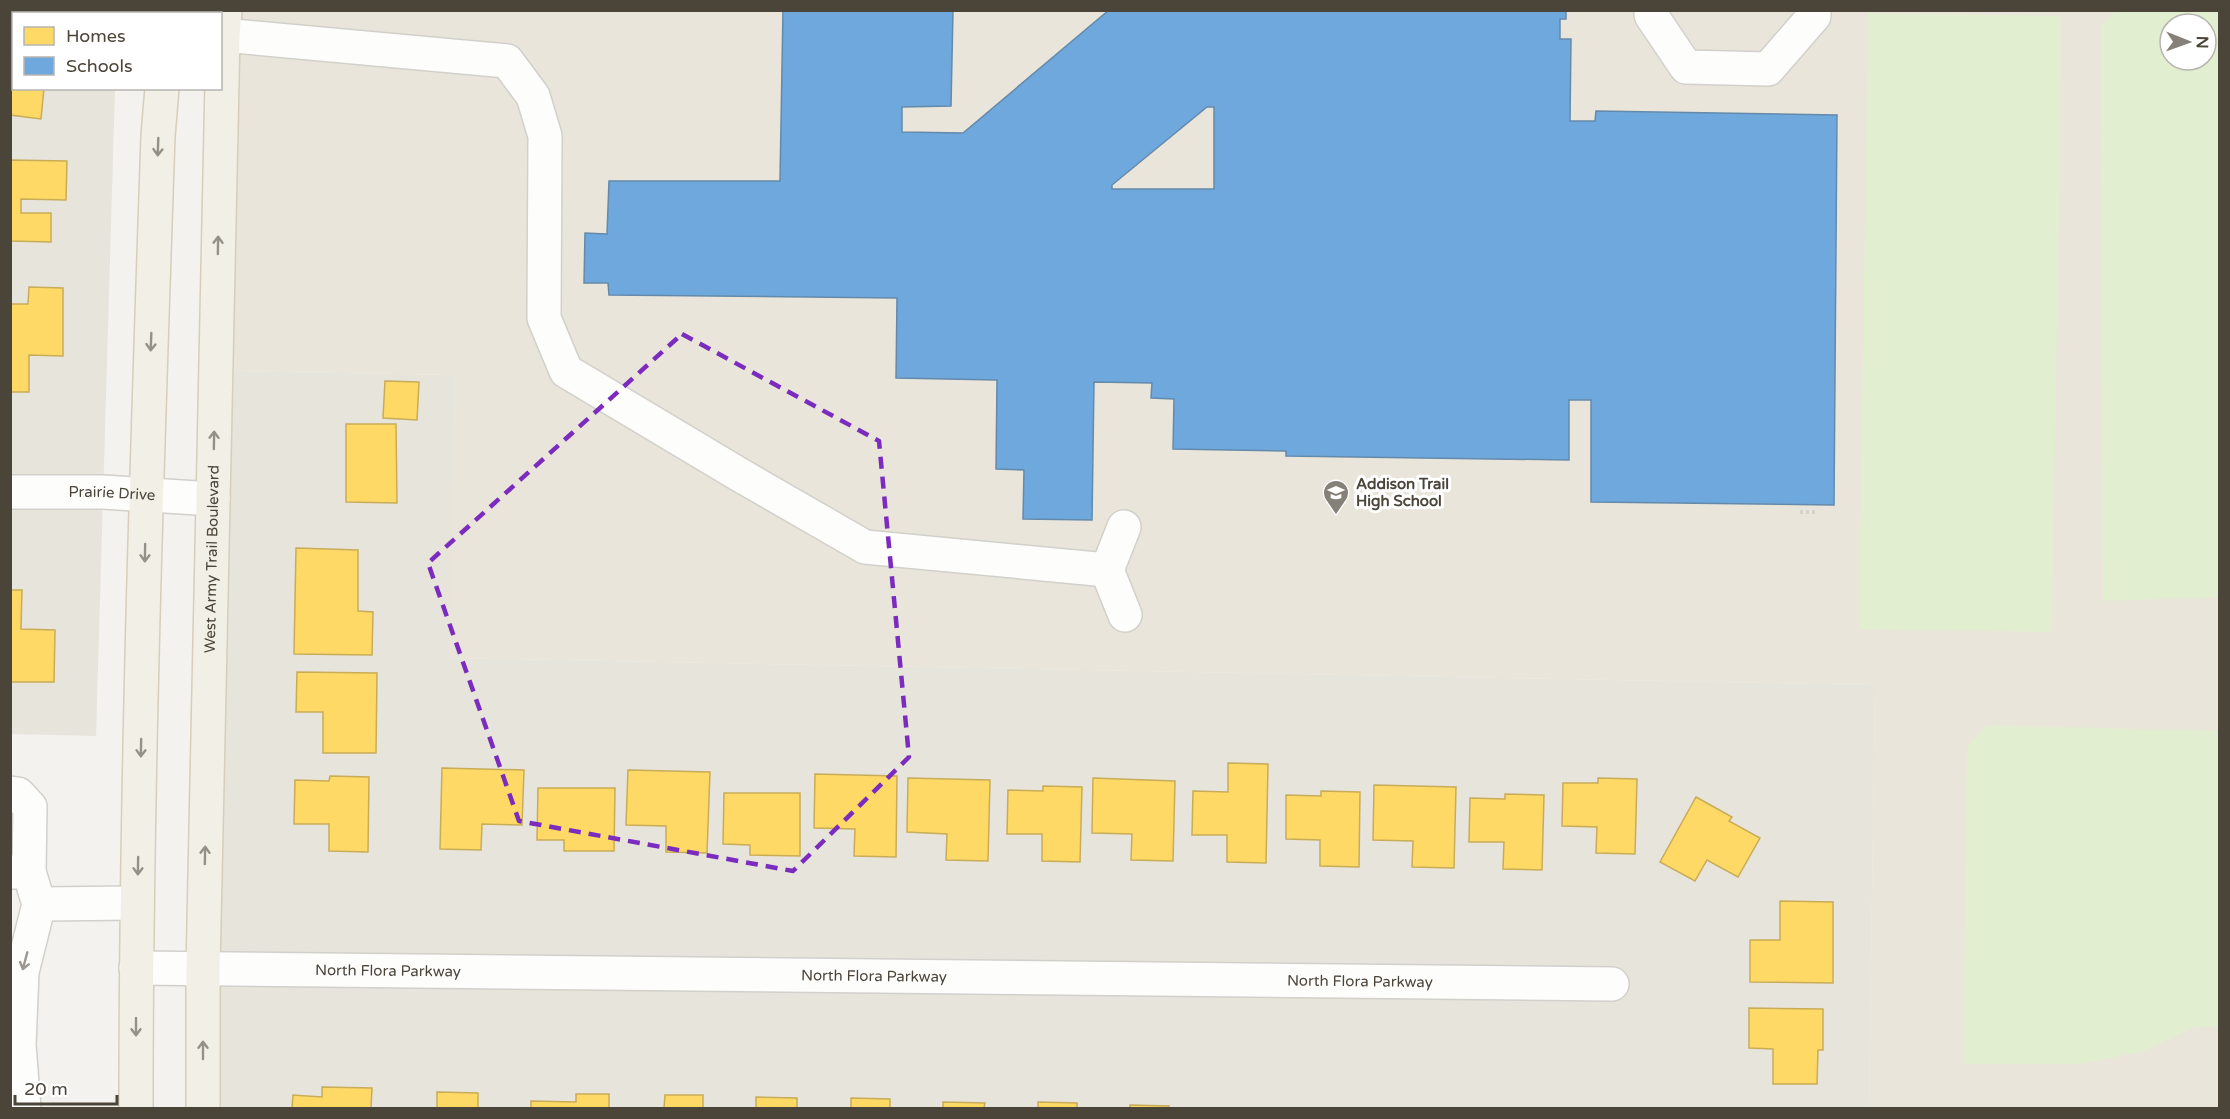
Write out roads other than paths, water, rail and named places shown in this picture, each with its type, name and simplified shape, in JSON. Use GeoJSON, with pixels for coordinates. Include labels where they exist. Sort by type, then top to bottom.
{"type":"FeatureCollection","features":[{"type":"Feature","properties":{"kind":"main road","name":"West Army Trail Boulevard"},"geometry":{"type":"LineString","coordinates":[[222,74],[223,27]]}},
{"type":"Feature","properties":{"kind":"main road"},"geometry":{"type":"LineString","coordinates":[[136,1108],[137,903],[146,495],[158,136],[162,90]]}},
{"type":"Feature","properties":{"kind":"main road","name":"West Army Trail Boulevard"},"geometry":{"type":"LineString","coordinates":[[203,1108],[203,969],[222,90]]}},
{"type":"Feature","properties":{"kind":"street"},"geometry":{"type":"LineString","coordinates":[[1651,10],[1651,15],[1686,67],[1768,69],[1814,16],[1814,10]]}},
{"type":"Feature","properties":{"kind":"street"},"geometry":{"type":"LineString","coordinates":[[223,27],[507,60],[533,96],[545,136],[544,318],[566,371],[865,547],[1107,570]]}},
{"type":"Feature","properties":{"kind":"street","name":"Prairie Drive"},"geometry":{"type":"LineString","coordinates":[[10,492],[213,499]]}},
{"type":"Feature","properties":{"kind":"street"},"geometry":{"type":"LineString","coordinates":[[1124,527],[1107,570],[1125,615]]}},
{"type":"Feature","properties":{"kind":"street"},"geometry":{"type":"LineString","coordinates":[[10,793],[18,794],[30,807],[20,872],[39,904],[22,972],[19,1045],[24,1108]]}},
{"type":"Feature","properties":{"kind":"street"},"geometry":{"type":"LineString","coordinates":[[39,904],[137,903]]}},
{"type":"Feature","properties":{"kind":"street","name":"North Flora Parkway"},"geometry":{"type":"LineString","coordinates":[[136,968],[1612,984]]}},
{"type":"Feature","properties":{"kind":"place","name":"Addison Trail High School"},"geometry":{"type":"Point","coordinates":[1336,516]}}]}
